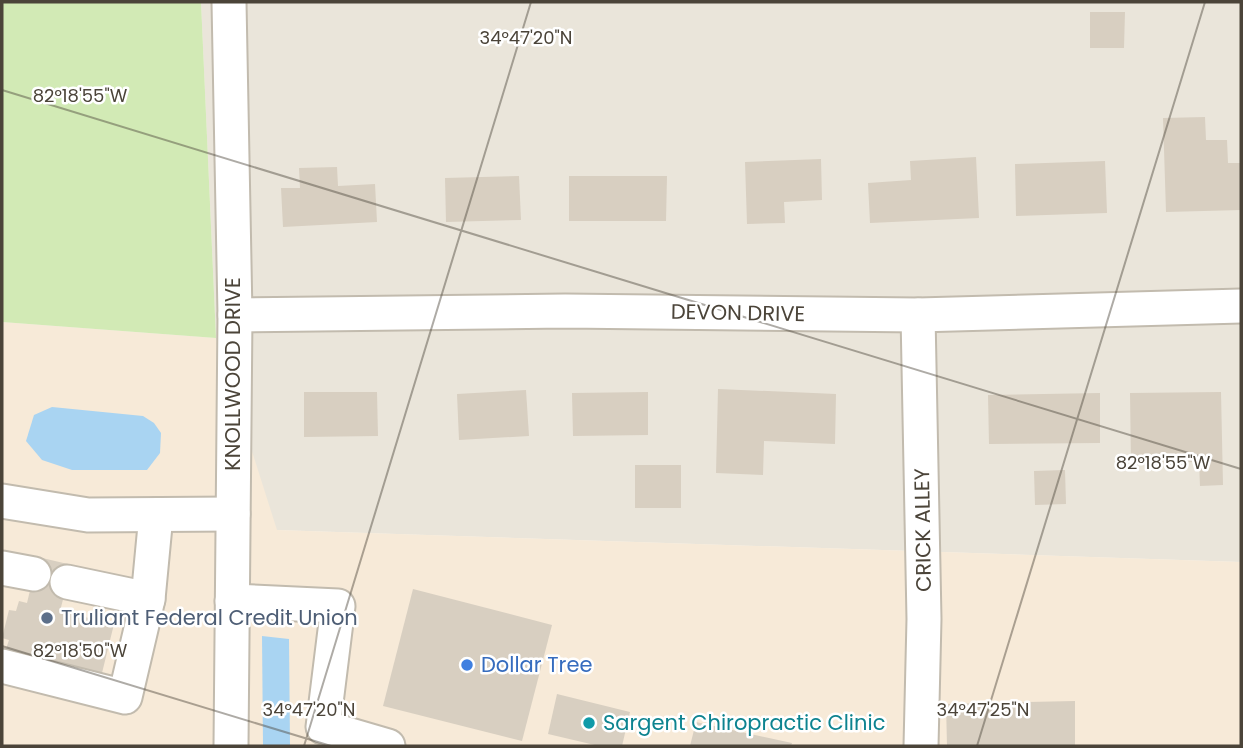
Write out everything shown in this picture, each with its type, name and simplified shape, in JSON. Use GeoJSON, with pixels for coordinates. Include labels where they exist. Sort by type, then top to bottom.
{"type":"FeatureCollection","features":[{"type":"Feature","properties":{"kind":"street","name":"KNOLLWOOD DRIVE"},"geometry":{"type":"LineString","coordinates":[[229,2],[235,315],[231,746]]}},
{"type":"Feature","properties":{"kind":"street","name":"DEVON DRIVE"},"geometry":{"type":"LineString","coordinates":[[235,315],[565,311],[918,315],[1241,306]]}},
{"type":"Feature","properties":{"kind":"street","name":"CRICK ALLEY"},"geometry":{"type":"LineString","coordinates":[[918,315],[924,619],[921,746]]}},
{"type":"Feature","properties":{"kind":"street"},"geometry":{"type":"LineString","coordinates":[[4,512],[88,515],[233,514]]}},
{"type":"Feature","properties":{"kind":"street"},"geometry":{"type":"LineString","coordinates":[[2,666],[125,697],[148,599],[156,514]]}},
{"type":"Feature","properties":{"kind":"street"},"geometry":{"type":"LineString","coordinates":[[2,568],[34,575]]}},
{"type":"Feature","properties":{"kind":"street"},"geometry":{"type":"LineString","coordinates":[[67,582],[148,599]]}},
{"type":"Feature","properties":{"kind":"street"},"geometry":{"type":"LineString","coordinates":[[232,601],[338,606],[323,727],[388,746]]}},
{"type":"Feature","properties":{"kind":"shaded area"},"geometry":{"type":"Polygon","coordinates":[[[201,2],[1241,2],[1241,562],[276,530],[216,338],[201,2]]]}},
{"type":"Feature","properties":{"kind":"shaded area"},"geometry":{"type":"Polygon","coordinates":[[[2,322],[216,338],[277,530],[1241,562],[1241,746],[2,746],[2,322]]]}},
{"type":"Feature","properties":{"kind":"green space"},"geometry":{"type":"Polygon","coordinates":[[[2,2],[201,2],[216,338],[2,322],[2,2]]]}},
{"type":"Feature","properties":{"kind":"water"},"geometry":{"type":"Polygon","coordinates":[[[52,407],[143,416],[154,423],[161,433],[160,453],[147,470],[72,470],[42,460],[26,441],[34,415],[52,407]]]}},
{"type":"Feature","properties":{"kind":"water"},"geometry":{"type":"Polygon","coordinates":[[[262,636],[289,639],[290,746],[263,746],[262,636]]]}},
{"type":"Feature","properties":{"kind":"building"},"geometry":{"type":"Polygon","coordinates":[[[1090,12],[1125,12],[1124,48],[1090,48],[1090,12]]]}},
{"type":"Feature","properties":{"kind":"building"},"geometry":{"type":"Polygon","coordinates":[[[1205,117],[1206,140],[1227,140],[1228,163],[1241,163],[1241,210],[1166,212],[1163,118],[1205,117]]]}},
{"type":"Feature","properties":{"kind":"building"},"geometry":{"type":"Polygon","coordinates":[[[976,157],[979,218],[870,223],[868,183],[911,180],[910,161],[976,157]]]}},
{"type":"Feature","properties":{"kind":"building"},"geometry":{"type":"Polygon","coordinates":[[[821,159],[822,200],[784,202],[785,223],[747,224],[745,162],[821,159]]]}},
{"type":"Feature","properties":{"kind":"building"},"geometry":{"type":"Polygon","coordinates":[[[1105,161],[1107,213],[1016,216],[1015,164],[1105,161]]]}},
{"type":"Feature","properties":{"kind":"building"},"geometry":{"type":"Polygon","coordinates":[[[337,167],[338,186],[375,184],[377,222],[283,227],[281,188],[300,188],[299,168],[337,167]]]}},
{"type":"Feature","properties":{"kind":"building"},"geometry":{"type":"Polygon","coordinates":[[[519,176],[521,220],[446,222],[445,178],[519,176]]]}},
{"type":"Feature","properties":{"kind":"building"},"geometry":{"type":"Polygon","coordinates":[[[569,176],[667,176],[666,221],[569,221],[569,176]]]}},
{"type":"Feature","properties":{"kind":"building"},"geometry":{"type":"Polygon","coordinates":[[[718,389],[836,394],[835,444],[764,441],[763,475],[716,473],[718,389]]]}},
{"type":"Feature","properties":{"kind":"building"},"geometry":{"type":"Polygon","coordinates":[[[526,390],[529,436],[459,440],[457,394],[526,390]]]}},
{"type":"Feature","properties":{"kind":"building"},"geometry":{"type":"Polygon","coordinates":[[[304,392],[377,392],[378,436],[304,437],[304,392]]]}},
{"type":"Feature","properties":{"kind":"building"},"geometry":{"type":"Polygon","coordinates":[[[648,392],[648,435],[573,436],[572,393],[648,392]]]}},
{"type":"Feature","properties":{"kind":"building"},"geometry":{"type":"Polygon","coordinates":[[[1221,392],[1223,485],[1200,486],[1199,462],[1131,463],[1130,393],[1221,392]]]}},
{"type":"Feature","properties":{"kind":"building"},"geometry":{"type":"Polygon","coordinates":[[[1100,393],[1100,443],[989,444],[988,395],[1100,393]]]}},
{"type":"Feature","properties":{"kind":"building"},"geometry":{"type":"Polygon","coordinates":[[[635,465],[681,465],[681,508],[635,508],[635,465]]]}},
{"type":"Feature","properties":{"kind":"building"},"geometry":{"type":"Polygon","coordinates":[[[1065,470],[1066,504],[1035,505],[1034,471],[1065,470]]]}},
{"type":"Feature","properties":{"kind":"building","name":"Truliant Federal Credit Union"},"geometry":{"type":"Polygon","coordinates":[[[38,557],[72,565],[60,611],[114,624],[102,673],[6,649],[9,640],[2,638],[9,610],[16,611],[19,601],[27,603],[38,557]]]}},
{"type":"Feature","properties":{"kind":"building","name":"Dollar Tree"},"geometry":{"type":"Polygon","coordinates":[[[413,589],[552,625],[522,741],[383,706],[413,589]]]}},
{"type":"Feature","properties":{"kind":"building","name":"Sargent Chiropractic Clinic"},"geometry":{"type":"Polygon","coordinates":[[[557,694],[630,712],[622,746],[599,746],[548,734],[557,694]]]}},
{"type":"Feature","properties":{"kind":"building"},"geometry":{"type":"Polygon","coordinates":[[[1075,701],[1075,746],[947,746],[946,704],[1075,701]]]}},
{"type":"Feature","properties":{"kind":"building"},"geometry":{"type":"Polygon","coordinates":[[[696,722],[792,743],[791,746],[690,746],[696,722]]]}},
{"type":"Feature","properties":{"kind":"place","name":"Truliant Federal Credit Union"},"geometry":{"type":"Point","coordinates":[47,618]}},
{"type":"Feature","properties":{"kind":"place","name":"Dollar Tree"},"geometry":{"type":"Point","coordinates":[467,665]}},
{"type":"Feature","properties":{"kind":"place","name":"Sargent Chiropractic Clinic"},"geometry":{"type":"Point","coordinates":[589,723]}}]}
